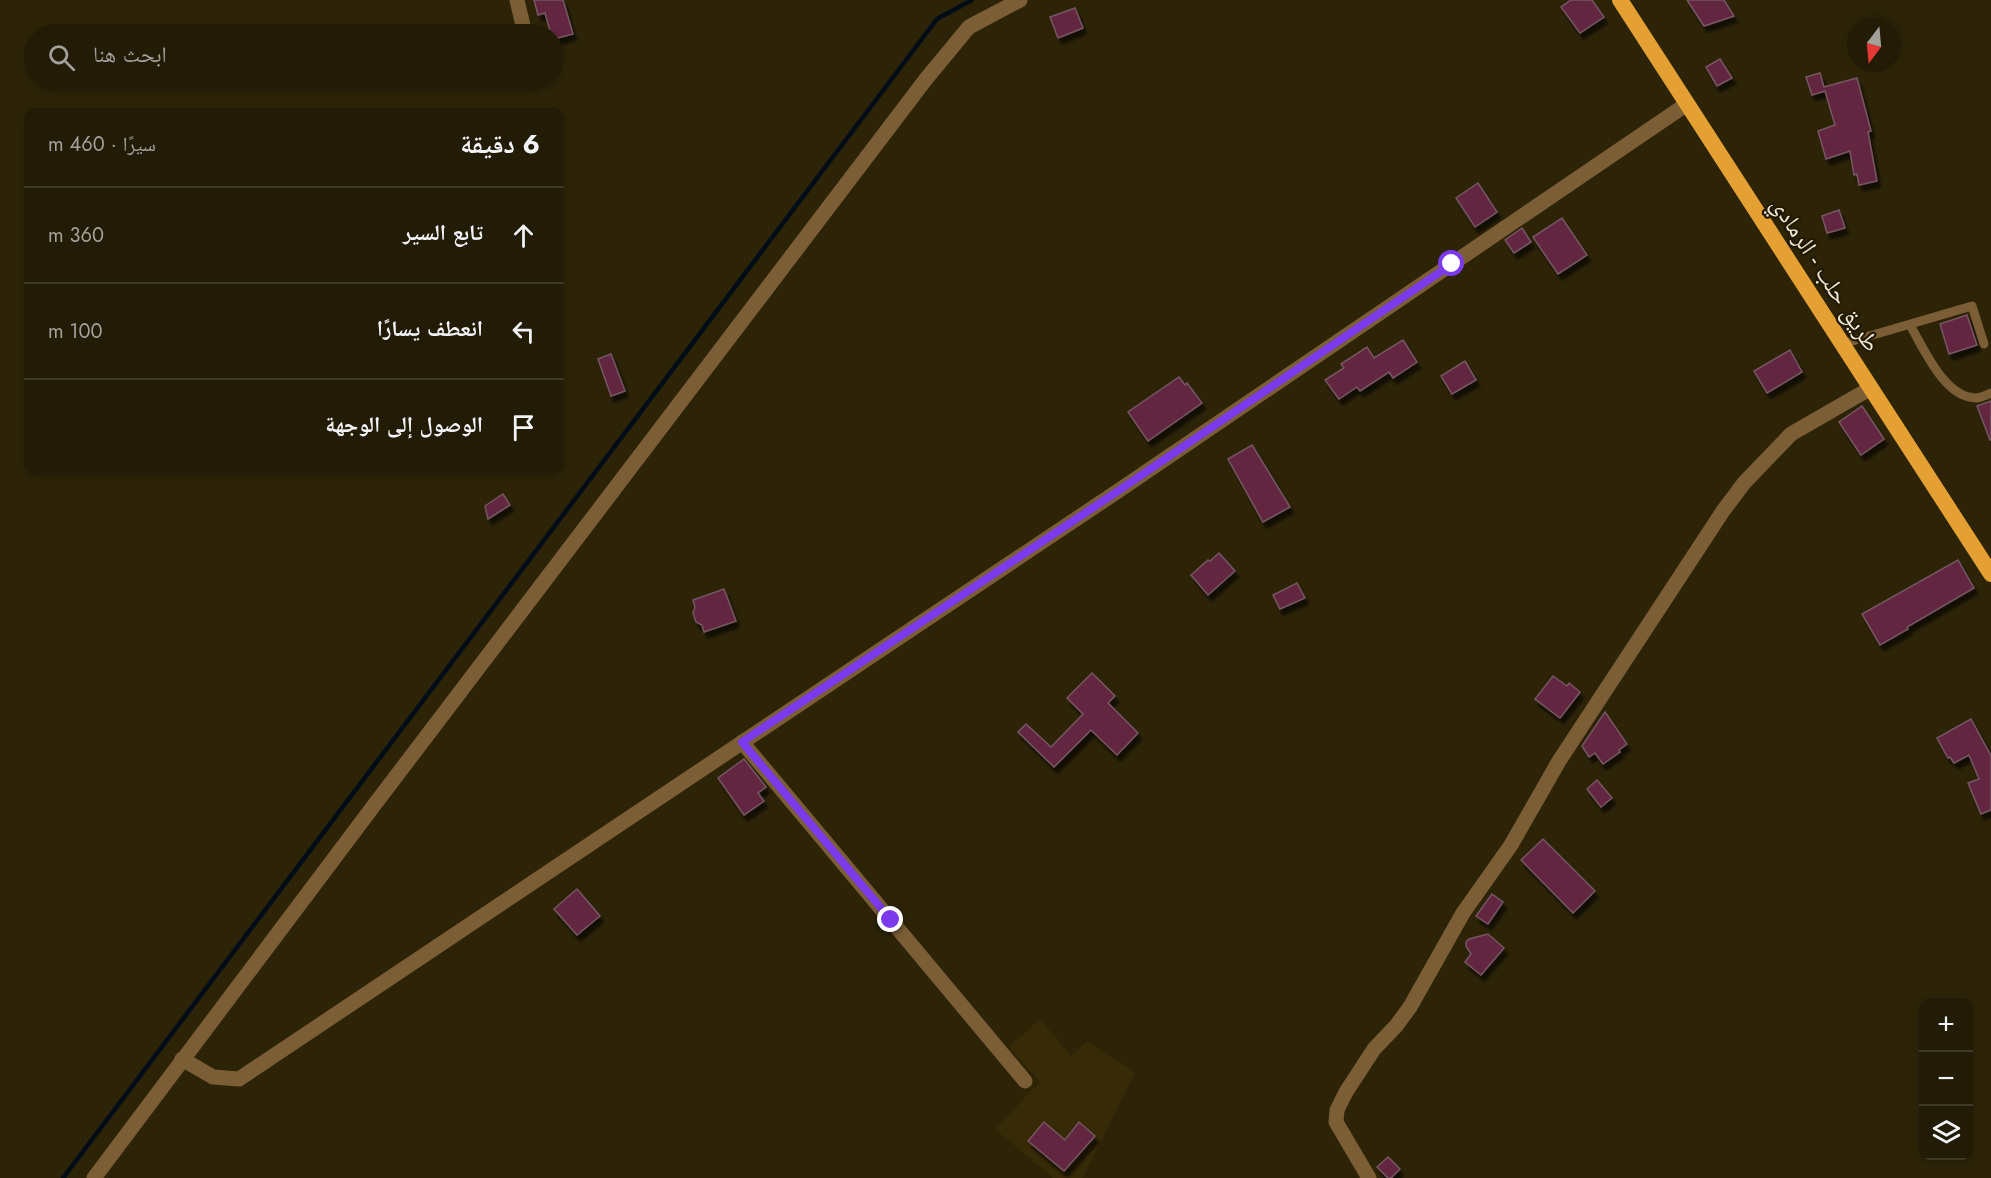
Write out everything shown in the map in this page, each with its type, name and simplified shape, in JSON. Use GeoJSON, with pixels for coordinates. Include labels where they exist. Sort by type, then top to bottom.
{"type":"FeatureCollection","features":[{"type":"Feature","properties":{"kind":"highway","name":"طريق حلب - الرمادي"},"geometry":{"type":"LineString","coordinates":[[1620,0],[1991,574]]}},
{"type":"Feature","properties":{"kind":"street"},"geometry":{"type":"LineString","coordinates":[[517,0],[523,24]]}},
{"type":"Feature","properties":{"kind":"street"},"geometry":{"type":"LineString","coordinates":[[94,1178],[926,79],[969,27],[1020,0]]}},
{"type":"Feature","properties":{"kind":"street"},"geometry":{"type":"LineString","coordinates":[[182,1059],[213,1077],[239,1079],[1128,484],[1687,104]]}},
{"type":"Feature","properties":{"kind":"street"},"geometry":{"type":"LineString","coordinates":[[1369,1178],[1336,1122],[1337,1110],[1346,1092],[1374,1049],[1396,1026],[1410,1006],[1463,913],[1511,845],[1559,761],[1723,511],[1744,483],[1791,434],[1870,388]]}},
{"type":"Feature","properties":{"kind":"street"},"geometry":{"type":"LineString","coordinates":[[742,742],[1025,1081]]}},
{"type":"Feature","properties":{"kind":"lane"},"geometry":{"type":"LineString","coordinates":[[1842,344],[1972,306],[1984,344]]}},
{"type":"Feature","properties":{"kind":"lane"},"geometry":{"type":"LineString","coordinates":[[1910,325],[1945,382],[1958,393],[1978,398],[1991,393]]}},
{"type":"Feature","properties":{"kind":"shaded area"},"geometry":{"type":"Polygon","coordinates":[[[1040,1019],[1071,1056],[1087,1041],[1135,1072],[1083,1178],[1053,1178],[995,1129],[1040,1082],[1009,1047],[1040,1019]]]}},
{"type":"Feature","properties":{"kind":"building"},"geometry":{"type":"Polygon","coordinates":[[[534,0],[563,0],[573,34],[564,36],[564,24],[548,24],[545,13],[538,15],[534,0]]]}},
{"type":"Feature","properties":{"kind":"building"},"geometry":{"type":"Polygon","coordinates":[[[1571,0],[1592,0],[1604,17],[1580,33],[1561,7],[1571,0]]]}},
{"type":"Feature","properties":{"kind":"building"},"geometry":{"type":"Polygon","coordinates":[[[1687,0],[1724,0],[1734,16],[1704,26],[1687,0]]]}},
{"type":"Feature","properties":{"kind":"building"},"geometry":{"type":"Polygon","coordinates":[[[1075,8],[1083,28],[1058,38],[1050,17],[1075,8]]]}},
{"type":"Feature","properties":{"kind":"building"},"geometry":{"type":"Polygon","coordinates":[[[1720,59],[1732,78],[1717,86],[1706,67],[1720,59]]]}},
{"type":"Feature","properties":{"kind":"building"},"geometry":{"type":"Polygon","coordinates":[[[1820,73],[1824,87],[1857,78],[1871,131],[1868,132],[1877,181],[1859,185],[1857,174],[1854,175],[1850,151],[1826,159],[1818,131],[1835,125],[1825,91],[1812,95],[1806,77],[1820,73]]]}},
{"type":"Feature","properties":{"kind":"building"},"geometry":{"type":"Polygon","coordinates":[[[1478,183],[1497,212],[1475,227],[1456,198],[1478,183]]]}},
{"type":"Feature","properties":{"kind":"building"},"geometry":{"type":"Polygon","coordinates":[[[1839,210],[1845,228],[1827,233],[1822,216],[1839,210]]]}},
{"type":"Feature","properties":{"kind":"building"},"geometry":{"type":"Polygon","coordinates":[[[1562,218],[1587,255],[1558,274],[1533,237],[1562,218]]]}},
{"type":"Feature","properties":{"kind":"building"},"geometry":{"type":"Polygon","coordinates":[[[1522,228],[1531,242],[1514,253],[1505,240],[1522,228]]]}},
{"type":"Feature","properties":{"kind":"building"},"geometry":{"type":"Polygon","coordinates":[[[1967,315],[1977,345],[1949,354],[1940,324],[1967,315]]]}},
{"type":"Feature","properties":{"kind":"building"},"geometry":{"type":"Polygon","coordinates":[[[1403,340],[1417,362],[1393,378],[1389,372],[1360,391],[1357,387],[1339,399],[1325,380],[1344,368],[1341,364],[1367,347],[1374,358],[1403,340]]]}},
{"type":"Feature","properties":{"kind":"building"},"geometry":{"type":"Polygon","coordinates":[[[1790,350],[1802,372],[1767,393],[1754,371],[1790,350]]]}},
{"type":"Feature","properties":{"kind":"building"},"geometry":{"type":"Polygon","coordinates":[[[611,354],[625,391],[611,396],[598,359],[611,354]]]}},
{"type":"Feature","properties":{"kind":"building"},"geometry":{"type":"Polygon","coordinates":[[[1465,361],[1476,380],[1452,394],[1441,376],[1465,361]]]}},
{"type":"Feature","properties":{"kind":"building"},"geometry":{"type":"Polygon","coordinates":[[[1179,377],[1185,385],[1187,383],[1202,403],[1148,441],[1128,412],[1179,377]]]}},
{"type":"Feature","properties":{"kind":"building"},"geometry":{"type":"Polygon","coordinates":[[[1991,401],[1991,440],[1990,440],[1977,406],[1991,401]]]}},
{"type":"Feature","properties":{"kind":"building"},"geometry":{"type":"Polygon","coordinates":[[[1862,406],[1884,439],[1861,455],[1839,422],[1862,406]]]}},
{"type":"Feature","properties":{"kind":"building"},"geometry":{"type":"Polygon","coordinates":[[[1252,445],[1290,507],[1263,522],[1228,459],[1252,445]]]}},
{"type":"Feature","properties":{"kind":"building"},"geometry":{"type":"Polygon","coordinates":[[[503,494],[510,505],[488,519],[485,506],[503,494]]]}},
{"type":"Feature","properties":{"kind":"building"},"geometry":{"type":"Polygon","coordinates":[[[1219,553],[1235,571],[1208,595],[1191,575],[1219,553]]]}},
{"type":"Feature","properties":{"kind":"building"},"geometry":{"type":"Polygon","coordinates":[[[1958,560],[1974,588],[1880,645],[1862,614],[1958,560]]]}},
{"type":"Feature","properties":{"kind":"building"},"geometry":{"type":"Polygon","coordinates":[[[1297,583],[1305,598],[1280,609],[1273,595],[1297,583]]]}},
{"type":"Feature","properties":{"kind":"building"},"geometry":{"type":"Polygon","coordinates":[[[724,589],[736,621],[704,632],[702,625],[696,622],[693,600],[724,589]]]}},
{"type":"Feature","properties":{"kind":"building"},"geometry":{"type":"Polygon","coordinates":[[[1092,673],[1115,696],[1108,703],[1138,733],[1117,755],[1091,730],[1054,767],[1018,732],[1026,724],[1051,747],[1083,714],[1067,698],[1092,673]]]}},
{"type":"Feature","properties":{"kind":"building"},"geometry":{"type":"Polygon","coordinates":[[[1553,676],[1567,686],[1569,683],[1580,692],[1560,718],[1535,699],[1553,676]]]}},
{"type":"Feature","properties":{"kind":"building"},"geometry":{"type":"Polygon","coordinates":[[[1605,712],[1627,744],[1603,764],[1595,753],[1589,757],[1582,746],[1605,712]]]}},
{"type":"Feature","properties":{"kind":"building"},"geometry":{"type":"Polygon","coordinates":[[[1971,719],[1991,756],[1991,810],[1981,814],[1968,783],[1979,779],[1969,755],[1954,763],[1950,757],[1948,758],[1937,738],[1971,719]]]}},
{"type":"Feature","properties":{"kind":"building"},"geometry":{"type":"Polygon","coordinates":[[[744,759],[766,787],[758,793],[764,801],[744,815],[718,778],[744,759]]]}},
{"type":"Feature","properties":{"kind":"building"},"geometry":{"type":"Polygon","coordinates":[[[1597,780],[1612,798],[1601,807],[1587,789],[1597,780]]]}},
{"type":"Feature","properties":{"kind":"building"},"geometry":{"type":"Polygon","coordinates":[[[1543,839],[1595,891],[1573,913],[1521,860],[1543,839]]]}},
{"type":"Feature","properties":{"kind":"building"},"geometry":{"type":"Polygon","coordinates":[[[577,889],[600,916],[577,935],[554,909],[577,889]]]}},
{"type":"Feature","properties":{"kind":"building"},"geometry":{"type":"Polygon","coordinates":[[[1492,894],[1503,902],[1488,924],[1476,916],[1492,894]]]}},
{"type":"Feature","properties":{"kind":"building"},"geometry":{"type":"Polygon","coordinates":[[[1488,934],[1504,948],[1481,975],[1465,962],[1471,954],[1466,942],[1488,934]]]}},
{"type":"Feature","properties":{"kind":"building"},"geometry":{"type":"Polygon","coordinates":[[[1044,1122],[1065,1140],[1079,1122],[1095,1136],[1064,1171],[1028,1141],[1044,1122]]]}},
{"type":"Feature","properties":{"kind":"building"},"geometry":{"type":"Polygon","coordinates":[[[1388,1157],[1400,1169],[1391,1178],[1388,1178],[1377,1167],[1388,1157]]]}},
{"type":"Feature","properties":{"kind":"waterway"},"geometry":{"type":"LineString","coordinates":[[63,1178],[937,19],[972,0]]}},
{"type":"Feature","properties":{"kind":"route"},"geometry":{"type":"LineString","coordinates":[[891,920],[742,742],[1452,264]]}}]}
